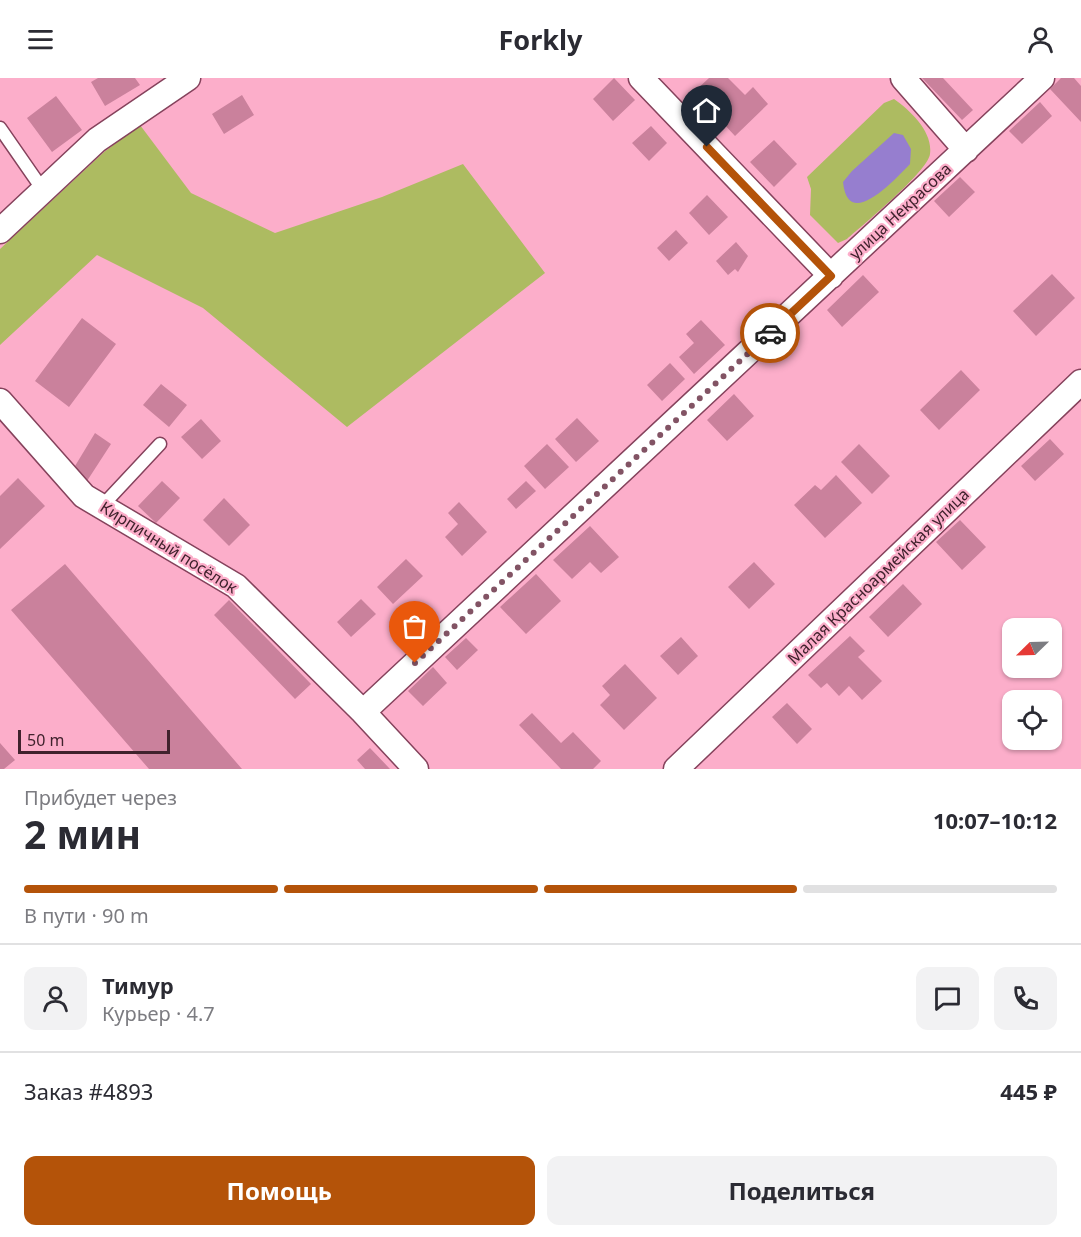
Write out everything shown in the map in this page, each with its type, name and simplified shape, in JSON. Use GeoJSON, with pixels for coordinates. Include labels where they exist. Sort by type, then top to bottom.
{"type":"FeatureCollection","features":[{"type":"Feature","properties":{"kind":"street"},"geometry":{"type":"LineString","coordinates":[[0,231],[97,140],[188,78]]}},
{"type":"Feature","properties":{"kind":"street"},"geometry":{"type":"LineString","coordinates":[[641,78],[831,276]]}},
{"type":"Feature","properties":{"kind":"street"},"geometry":{"type":"LineString","coordinates":[[903,78],[966,150]]}},
{"type":"Feature","properties":{"kind":"street","name":"улица Некрасова"},"geometry":{"type":"LineString","coordinates":[[363,712],[1042,78]]}},
{"type":"Feature","properties":{"kind":"street","name":"Малая Красноармейская улица"},"geometry":{"type":"LineString","coordinates":[[676,769],[1081,382]]}},
{"type":"Feature","properties":{"kind":"street","name":"Кирпичный посёлок"},"geometry":{"type":"LineString","coordinates":[[0,401],[84,496],[236,586],[363,712],[416,769]]}},
{"type":"Feature","properties":{"kind":"lane"},"geometry":{"type":"LineString","coordinates":[[0,128],[44,190]]}},
{"type":"Feature","properties":{"kind":"lane"},"geometry":{"type":"LineString","coordinates":[[102,506],[160,444]]}},
{"type":"Feature","properties":{"kind":"green space"},"geometry":{"type":"Polygon","coordinates":[[[894,99],[914,116],[924,130],[930,146],[927,162],[894,198],[847,239],[838,243],[810,215],[811,189],[807,177],[884,103],[894,99]]]}},
{"type":"Feature","properties":{"kind":"green space"},"geometry":{"type":"Polygon","coordinates":[[[140,125],[191,193],[275,233],[382,197],[463,164],[545,273],[347,427],[203,308],[97,255],[0,345],[0,249],[104,152],[140,125]]]}},
{"type":"Feature","properties":{"kind":"shaded area"},"geometry":{"type":"Polygon","coordinates":[[[894,133],[903,135],[911,149],[910,164],[873,197],[862,202],[853,202],[847,196],[843,182],[894,133]]]}},
{"type":"Feature","properties":{"kind":"building"},"geometry":{"type":"Polygon","coordinates":[[[98,78],[135,78],[140,85],[105,106],[91,82],[98,78]]]}},
{"type":"Feature","properties":{"kind":"building"},"geometry":{"type":"Polygon","coordinates":[[[614,78],[635,100],[613,121],[593,99],[614,78]]]}},
{"type":"Feature","properties":{"kind":"building"},"geometry":{"type":"Polygon","coordinates":[[[709,78],[728,78],[745,95],[753,87],[768,104],[735,136],[694,92],[709,78]]]}},
{"type":"Feature","properties":{"kind":"building"},"geometry":{"type":"Polygon","coordinates":[[[922,78],[943,78],[973,110],[962,120],[922,78]]]}},
{"type":"Feature","properties":{"kind":"building"},"geometry":{"type":"Polygon","coordinates":[[[1061,78],[1074,78],[1081,86],[1081,122],[1050,89],[1061,78]]]}},
{"type":"Feature","properties":{"kind":"building"},"geometry":{"type":"Polygon","coordinates":[[[242,95],[254,115],[224,134],[212,114],[242,95]]]}},
{"type":"Feature","properties":{"kind":"building"},"geometry":{"type":"Polygon","coordinates":[[[56,96],[82,130],[52,152],[27,118],[56,96]]]}},
{"type":"Feature","properties":{"kind":"building"},"geometry":{"type":"Polygon","coordinates":[[[1040,102],[1052,116],[1022,144],[1009,131],[1040,102]]]}},
{"type":"Feature","properties":{"kind":"building"},"geometry":{"type":"Polygon","coordinates":[[[651,126],[667,143],[649,161],[632,143],[651,126]]]}},
{"type":"Feature","properties":{"kind":"building"},"geometry":{"type":"Polygon","coordinates":[[[774,140],[797,164],[774,187],[750,162],[774,140]]]}},
{"type":"Feature","properties":{"kind":"building"},"geometry":{"type":"Polygon","coordinates":[[[960,177],[975,192],[949,217],[934,201],[960,177]]]}},
{"type":"Feature","properties":{"kind":"building"},"geometry":{"type":"Polygon","coordinates":[[[707,195],[728,217],[709,235],[689,213],[707,195]]]}},
{"type":"Feature","properties":{"kind":"building"},"geometry":{"type":"Polygon","coordinates":[[[676,230],[688,243],[669,261],[657,248],[676,230]]]}},
{"type":"Feature","properties":{"kind":"building"},"geometry":{"type":"Polygon","coordinates":[[[736,242],[748,256],[738,272],[735,269],[728,275],[716,261],[736,242]]]}},
{"type":"Feature","properties":{"kind":"building"},"geometry":{"type":"Polygon","coordinates":[[[1052,274],[1075,298],[1036,336],[1013,311],[1052,274]]]}},
{"type":"Feature","properties":{"kind":"building"},"geometry":{"type":"Polygon","coordinates":[[[863,275],[879,292],[842,327],[827,310],[863,275]]]}},
{"type":"Feature","properties":{"kind":"building"},"geometry":{"type":"Polygon","coordinates":[[[82,318],[116,344],[69,407],[35,381],[82,318]]]}},
{"type":"Feature","properties":{"kind":"building"},"geometry":{"type":"Polygon","coordinates":[[[701,320],[725,345],[694,374],[679,357],[694,343],[686,334],[701,320]]]}},
{"type":"Feature","properties":{"kind":"building"},"geometry":{"type":"Polygon","coordinates":[[[670,363],[685,379],[662,401],[647,385],[670,363]]]}},
{"type":"Feature","properties":{"kind":"building"},"geometry":{"type":"Polygon","coordinates":[[[961,370],[980,390],[939,430],[920,410],[961,370]]]}},
{"type":"Feature","properties":{"kind":"building"},"geometry":{"type":"Polygon","coordinates":[[[161,384],[187,405],[169,427],[143,405],[161,384]]]}},
{"type":"Feature","properties":{"kind":"building"},"geometry":{"type":"Polygon","coordinates":[[[734,394],[754,416],[727,441],[707,420],[734,394]]]}},
{"type":"Feature","properties":{"kind":"building"},"geometry":{"type":"Polygon","coordinates":[[[577,418],[599,441],[576,462],[555,439],[577,418]]]}},
{"type":"Feature","properties":{"kind":"building"},"geometry":{"type":"Polygon","coordinates":[[[201,419],[221,441],[202,459],[181,437],[201,419]]]}},
{"type":"Feature","properties":{"kind":"building"},"geometry":{"type":"Polygon","coordinates":[[[95,433],[111,444],[87,481],[72,471],[95,433]]]}},
{"type":"Feature","properties":{"kind":"building"},"geometry":{"type":"Polygon","coordinates":[[[1050,439],[1064,454],[1035,481],[1021,466],[1050,439]]]}},
{"type":"Feature","properties":{"kind":"building"},"geometry":{"type":"Polygon","coordinates":[[[547,444],[569,467],[545,489],[524,466],[547,444]]]}},
{"type":"Feature","properties":{"kind":"building"},"geometry":{"type":"Polygon","coordinates":[[[859,444],[890,476],[872,494],[841,462],[859,444]]]}},
{"type":"Feature","properties":{"kind":"building"},"geometry":{"type":"Polygon","coordinates":[[[836,475],[862,503],[825,538],[794,505],[815,485],[821,490],[836,475]]]}},
{"type":"Feature","properties":{"kind":"building"},"geometry":{"type":"Polygon","coordinates":[[[18,478],[45,506],[0,549],[0,496],[18,478]]]}},
{"type":"Feature","properties":{"kind":"building"},"geometry":{"type":"Polygon","coordinates":[[[162,481],[180,498],[156,523],[138,506],[162,481]]]}},
{"type":"Feature","properties":{"kind":"building"},"geometry":{"type":"Polygon","coordinates":[[[526,481],[536,491],[516,509],[507,499],[526,481]]]}},
{"type":"Feature","properties":{"kind":"building"},"geometry":{"type":"Polygon","coordinates":[[[224,498],[250,525],[229,546],[203,520],[224,498]]]}},
{"type":"Feature","properties":{"kind":"building"},"geometry":{"type":"Polygon","coordinates":[[[459,502],[487,532],[462,556],[445,537],[458,524],[448,513],[459,502]]]}},
{"type":"Feature","properties":{"kind":"building"},"geometry":{"type":"Polygon","coordinates":[[[960,520],[986,547],[962,570],[936,542],[960,520]]]}},
{"type":"Feature","properties":{"kind":"building"},"geometry":{"type":"Polygon","coordinates":[[[590,526],[619,557],[601,573],[590,562],[572,579],[553,560],[590,526]]]}},
{"type":"Feature","properties":{"kind":"building"},"geometry":{"type":"Polygon","coordinates":[[[406,559],[423,576],[393,604],[377,587],[406,559]]]}},
{"type":"Feature","properties":{"kind":"building"},"geometry":{"type":"Polygon","coordinates":[[[754,562],[775,584],[749,609],[728,587],[754,562]]]}},
{"type":"Feature","properties":{"kind":"building"},"geometry":{"type":"Polygon","coordinates":[[[65,564],[242,769],[149,769],[11,610],[65,564]]]}},
{"type":"Feature","properties":{"kind":"building"},"geometry":{"type":"Polygon","coordinates":[[[536,574],[561,601],[526,634],[500,607],[536,574]]]}},
{"type":"Feature","properties":{"kind":"building"},"geometry":{"type":"Polygon","coordinates":[[[903,584],[922,604],[888,637],[869,617],[903,584]]]}},
{"type":"Feature","properties":{"kind":"building"},"geometry":{"type":"Polygon","coordinates":[[[361,599],[376,614],[351,637],[337,622],[361,599]]]}},
{"type":"Feature","properties":{"kind":"building"},"geometry":{"type":"Polygon","coordinates":[[[229,600],[311,684],[295,699],[214,615],[229,600]]]}},
{"type":"Feature","properties":{"kind":"building"},"geometry":{"type":"Polygon","coordinates":[[[850,636],[865,651],[858,657],[882,681],[862,700],[849,686],[839,696],[827,683],[821,688],[808,675],[850,636]]]}},
{"type":"Feature","properties":{"kind":"building"},"geometry":{"type":"Polygon","coordinates":[[[681,637],[698,656],[678,675],[660,656],[681,637]]]}},
{"type":"Feature","properties":{"kind":"building"},"geometry":{"type":"Polygon","coordinates":[[[466,638],[478,650],[457,670],[445,657],[466,638]]]}},
{"type":"Feature","properties":{"kind":"building"},"geometry":{"type":"Polygon","coordinates":[[[625,664],[657,698],[624,730],[600,705],[610,695],[602,686],[625,664]]]}},
{"type":"Feature","properties":{"kind":"building"},"geometry":{"type":"Polygon","coordinates":[[[433,667],[447,683],[423,706],[408,691],[433,667]]]}},
{"type":"Feature","properties":{"kind":"building"},"geometry":{"type":"Polygon","coordinates":[[[787,703],[812,729],[797,744],[772,717],[787,703]]]}},
{"type":"Feature","properties":{"kind":"building"},"geometry":{"type":"Polygon","coordinates":[[[532,713],[561,743],[573,732],[601,761],[593,769],[561,769],[519,725],[532,713]]]}},
{"type":"Feature","properties":{"kind":"building"},"geometry":{"type":"Polygon","coordinates":[[[0,743],[15,760],[4,769],[0,769],[0,743]]]}},
{"type":"Feature","properties":{"kind":"building"},"geometry":{"type":"Polygon","coordinates":[[[370,748],[390,769],[365,769],[357,760],[370,748]]]}},
{"type":"Feature","properties":{"kind":"way so far"},"geometry":{"type":"LineString","coordinates":[[415,663],[770,333]]}},
{"type":"Feature","properties":{"kind":"route"},"geometry":{"type":"LineString","coordinates":[[707,147],[831,276],[770,333]]}}]}
